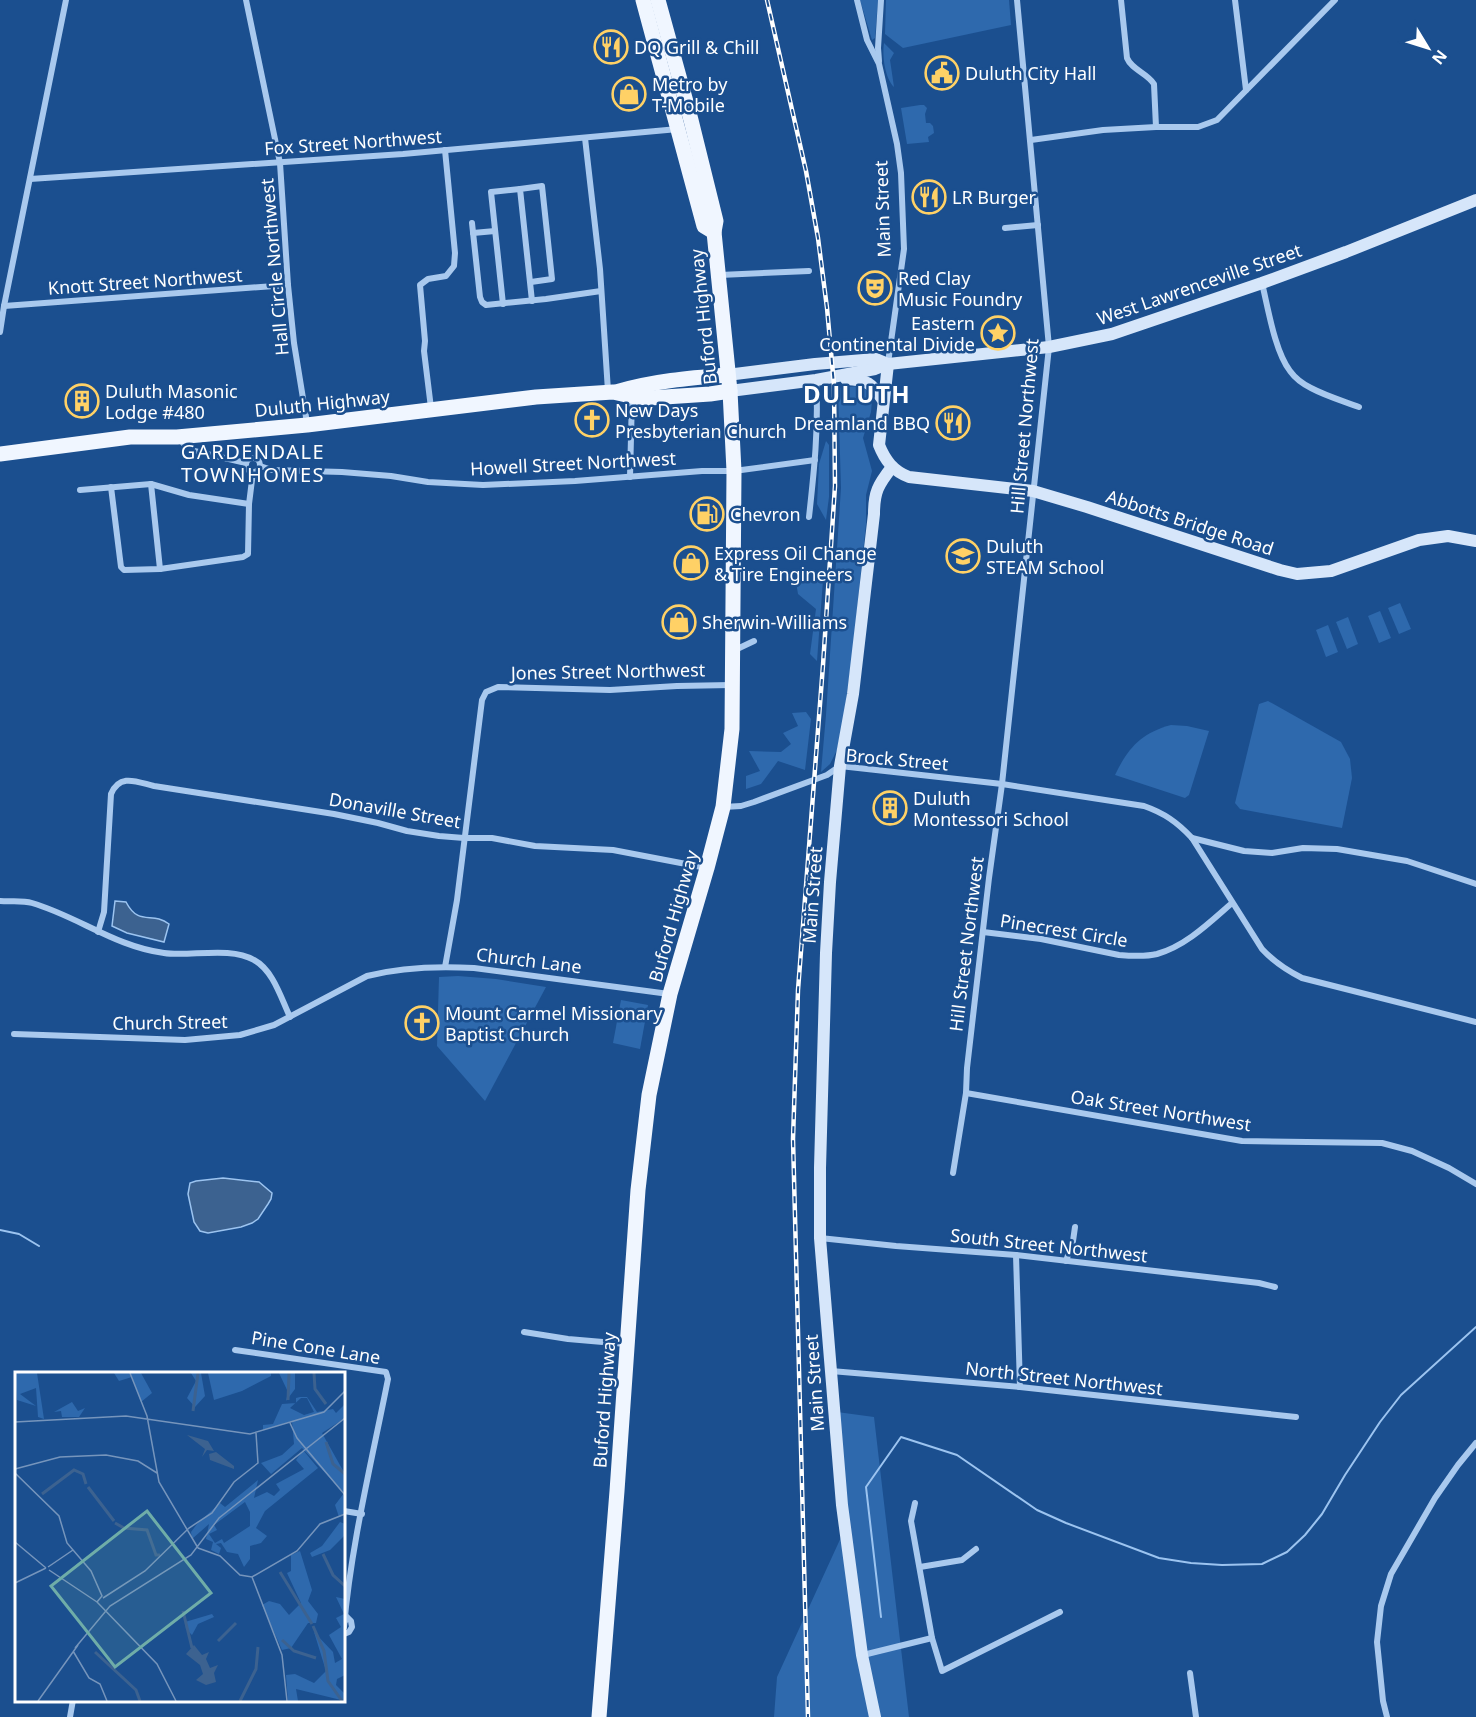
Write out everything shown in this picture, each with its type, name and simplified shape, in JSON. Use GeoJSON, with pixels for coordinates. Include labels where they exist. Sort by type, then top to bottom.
{"type":"FeatureCollection","features":[{"type":"Feature","properties":{"kind":"main road","name":"Buford Highway"},"geometry":{"type":"LineString","coordinates":[[644,0],[704,226],[714,232]]}},
{"type":"Feature","properties":{"kind":"main road","name":"Buford Highway"},"geometry":{"type":"LineString","coordinates":[[599,1717],[638,1190],[649,1095],[670,994],[723,807],[732,729],[734,471],[714,232],[716,221],[658,0]]}},
{"type":"Feature","properties":{"kind":"main road"},"geometry":{"type":"LineString","coordinates":[[663,71],[673,84],[687,127],[690,131],[694,131]]}},
{"type":"Feature","properties":{"kind":"main road"},"geometry":{"type":"LineString","coordinates":[[678,129],[691,144],[699,182],[709,193]]}},
{"type":"Feature","properties":{"kind":"main road","name":"Duluth Highway"},"geometry":{"type":"LineString","coordinates":[[0,454],[130,437],[177,437],[307,425],[536,397],[611,392],[668,380],[728,383]]}},
{"type":"Feature","properties":{"kind":"main road","name":"Duluth Highway"},"geometry":{"type":"LineString","coordinates":[[611,392],[643,398],[710,394],[728,383]]}},
{"type":"Feature","properties":{"kind":"street"},"geometry":{"type":"LineString","coordinates":[[0,332],[66,0]]}},
{"type":"Feature","properties":{"kind":"street","name":"Hall Circle Northwest"},"geometry":{"type":"LineString","coordinates":[[246,0],[280,163],[294,344],[307,425]]}},
{"type":"Feature","properties":{"kind":"street"},"geometry":{"type":"LineString","coordinates":[[857,0],[867,40],[879,64]]}},
{"type":"Feature","properties":{"kind":"street"},"geometry":{"type":"LineString","coordinates":[[879,64],[881,0]]}},
{"type":"Feature","properties":{"kind":"street","name":"Hill Street Northwest"},"geometry":{"type":"LineString","coordinates":[[966,1093],[1049,347],[1017,0]]}},
{"type":"Feature","properties":{"kind":"street"},"geometry":{"type":"LineString","coordinates":[[1121,0],[1128,63],[1150,78],[1154,84],[1156,127]]}},
{"type":"Feature","properties":{"kind":"street"},"geometry":{"type":"LineString","coordinates":[[1235,0],[1246,90]]}},
{"type":"Feature","properties":{"kind":"street"},"geometry":{"type":"LineString","coordinates":[[1031,140],[1103,130],[1198,127],[1217,120],[1335,0]]}},
{"type":"Feature","properties":{"kind":"street","name":"Main Street"},"geometry":{"type":"LineString","coordinates":[[875,1717],[862,1655],[842,1505],[820,1238],[820,1168],[826,953],[840,766],[853,694],[874,498],[878,485],[892,467],[882,453],[879,444],[904,249],[902,190],[897,144],[879,64]]}},
{"type":"Feature","properties":{"kind":"street","name":"Fox Street Northwest"},"geometry":{"type":"LineString","coordinates":[[30,178],[280,163],[678,129]]}},
{"type":"Feature","properties":{"kind":"street"},"geometry":{"type":"LineString","coordinates":[[585,138],[611,392]]}},
{"type":"Feature","properties":{"kind":"street"},"geometry":{"type":"LineString","coordinates":[[431,410],[424,351],[420,285],[428,279],[446,276],[454,266],[445,150]]}},
{"type":"Feature","properties":{"kind":"street"},"geometry":{"type":"LineString","coordinates":[[503,304],[491,192],[542,186],[552,279],[531,282]]}},
{"type":"Feature","properties":{"kind":"street"},"geometry":{"type":"LineString","coordinates":[[520,189],[532,301]]}},
{"type":"Feature","properties":{"kind":"street","name":"West Lawrenceville Street"},"geometry":{"type":"LineString","coordinates":[[728,383],[816,380],[875,369],[888,364],[1049,347],[1086,340],[1134,328],[1262,283],[1476,200]]}},
{"type":"Feature","properties":{"kind":"street"},"geometry":{"type":"LineString","coordinates":[[472,223],[480,297],[486,305],[601,291]]}},
{"type":"Feature","properties":{"kind":"street"},"geometry":{"type":"LineString","coordinates":[[1005,228],[1038,225]]}},
{"type":"Feature","properties":{"kind":"street"},"geometry":{"type":"LineString","coordinates":[[473,233],[495,231]]}},
{"type":"Feature","properties":{"kind":"street"},"geometry":{"type":"LineString","coordinates":[[719,275],[809,271]]}},
{"type":"Feature","properties":{"kind":"street"},"geometry":{"type":"LineString","coordinates":[[1262,283],[1278,345],[1289,371],[1314,390],[1359,407]]}},
{"type":"Feature","properties":{"kind":"street","name":"Knott Street Northwest"},"geometry":{"type":"LineString","coordinates":[[4,306],[288,285]]}},
{"type":"Feature","properties":{"kind":"street","name":"West Lawrenceville Street"},"geometry":{"type":"LineString","coordinates":[[728,383],[785,367],[876,359],[888,364]]}},
{"type":"Feature","properties":{"kind":"street"},"geometry":{"type":"LineString","coordinates":[[834,377],[865,381],[875,388],[883,400]]}},
{"type":"Feature","properties":{"kind":"street"},"geometry":{"type":"LineString","coordinates":[[809,517],[815,460],[816,380]]}},
{"type":"Feature","properties":{"kind":"street"},"geometry":{"type":"LineString","coordinates":[[630,477],[632,396]]}},
{"type":"Feature","properties":{"kind":"street"},"geometry":{"type":"LineString","coordinates":[[177,437],[190,450],[246,463]]}},
{"type":"Feature","properties":{"kind":"street"},"geometry":{"type":"LineString","coordinates":[[246,463],[253,458],[259,460],[260,466],[257,471],[253,472]]}},
{"type":"Feature","properties":{"kind":"street","name":"Howell Street Northwest"},"geometry":{"type":"LineString","coordinates":[[260,466],[272,470],[342,472],[428,482],[512,485],[702,471],[734,471],[815,460]]}},
{"type":"Feature","properties":{"kind":"street"},"geometry":{"type":"LineString","coordinates":[[246,463],[248,469],[253,472]]}},
{"type":"Feature","properties":{"kind":"street","name":"Abbotts Bridge Road"},"geometry":{"type":"LineString","coordinates":[[892,467],[902,474],[919,479],[1033,491],[1297,574],[1331,571],[1419,540],[1449,537],[1476,541]]}},
{"type":"Feature","properties":{"kind":"street"},"geometry":{"type":"LineString","coordinates":[[111,487],[121,567],[124,570],[160,569],[243,558],[248,554],[249,504],[253,472]]}},
{"type":"Feature","properties":{"kind":"street"},"geometry":{"type":"LineString","coordinates":[[80,490],[151,483],[189,495],[249,504]]}},
{"type":"Feature","properties":{"kind":"street"},"geometry":{"type":"LineString","coordinates":[[151,483],[160,569]]}},
{"type":"Feature","properties":{"kind":"street"},"geometry":{"type":"LineString","coordinates":[[733,652],[754,641]]}},
{"type":"Feature","properties":{"kind":"street","name":"Jones Street Northwest"},"geometry":{"type":"LineString","coordinates":[[464,838],[482,700],[486,692],[498,687],[610,690],[732,685]]}},
{"type":"Feature","properties":{"kind":"street","name":"Brock Street"},"geometry":{"type":"LineString","coordinates":[[723,807],[741,806],[753,802],[827,775],[840,766],[1002,784],[1144,806],[1161,812],[1178,823],[1192,838]]}},
{"type":"Feature","properties":{"kind":"street","name":"Donaville Street"},"geometry":{"type":"LineString","coordinates":[[98,932],[104,912],[111,794],[115,786],[129,780],[154,786],[334,814],[407,831],[464,838],[492,838],[534,846],[613,850],[707,868]]}},
{"type":"Feature","properties":{"kind":"street"},"geometry":{"type":"LineString","coordinates":[[445,966],[457,900],[464,838]]}},
{"type":"Feature","properties":{"kind":"street"},"geometry":{"type":"LineString","coordinates":[[1192,838],[1244,851],[1272,853],[1303,848],[1336,849],[1407,861],[1476,884]]}},
{"type":"Feature","properties":{"kind":"street"},"geometry":{"type":"LineString","coordinates":[[1192,838],[1262,949],[1274,962],[1302,978],[1476,1022]]}},
{"type":"Feature","properties":{"kind":"street"},"geometry":{"type":"LineString","coordinates":[[0,901],[30,902],[124,943],[164,954],[208,952],[241,955],[255,960],[269,973],[290,1017]]}},
{"type":"Feature","properties":{"kind":"street","name":"Pinecrest Circle"},"geometry":{"type":"LineString","coordinates":[[983,932],[1041,939],[1119,955],[1156,954],[1193,935],[1232,903]]}},
{"type":"Feature","properties":{"kind":"street","name":"Church Lane"},"geometry":{"type":"LineString","coordinates":[[384,972],[445,966],[497,970],[670,994]]}},
{"type":"Feature","properties":{"kind":"street","name":"Church Street"},"geometry":{"type":"LineString","coordinates":[[14,1034],[137,1040],[185,1040],[240,1035],[257,1031],[290,1017],[362,978],[384,972]]}},
{"type":"Feature","properties":{"kind":"street"},"geometry":{"type":"LineString","coordinates":[[953,1173],[966,1093]]}},
{"type":"Feature","properties":{"kind":"street","name":"Oak Street Northwest"},"geometry":{"type":"LineString","coordinates":[[966,1093],[1242,1141],[1382,1143],[1412,1151],[1449,1168],[1476,1184]]}},
{"type":"Feature","properties":{"kind":"street"},"geometry":{"type":"LineString","coordinates":[[1065,1260],[1073,1240],[1075,1227]]}},
{"type":"Feature","properties":{"kind":"street","name":"South Street Northwest"},"geometry":{"type":"LineString","coordinates":[[820,1238],[1065,1260],[1259,1283],[1275,1287]]}},
{"type":"Feature","properties":{"kind":"street"},"geometry":{"type":"LineString","coordinates":[[1016,1255],[1020,1387]]}},
{"type":"Feature","properties":{"kind":"street"},"geometry":{"type":"LineString","coordinates":[[524,1332],[568,1339],[627,1344]]}},
{"type":"Feature","properties":{"kind":"street","name":"Pine Cone Lane"},"geometry":{"type":"LineString","coordinates":[[235,1350],[386,1372],[388,1379],[345,1612]]}},
{"type":"Feature","properties":{"kind":"street","name":"North Street Northwest"},"geometry":{"type":"LineString","coordinates":[[830,1371],[1020,1387],[1296,1417]]}},
{"type":"Feature","properties":{"kind":"street"},"geometry":{"type":"LineString","coordinates":[[1387,1717],[1377,1642],[1382,1606],[1391,1574],[1435,1498],[1476,1443]]}},
{"type":"Feature","properties":{"kind":"street"},"geometry":{"type":"LineString","coordinates":[[915,1503],[911,1521],[932,1638],[942,1671],[1060,1612]]}},
{"type":"Feature","properties":{"kind":"street"},"geometry":{"type":"LineString","coordinates":[[345,1511],[362,1514]]}},
{"type":"Feature","properties":{"kind":"street"},"geometry":{"type":"LineString","coordinates":[[920,1567],[962,1560],[976,1549]]}},
{"type":"Feature","properties":{"kind":"street","name":"Pine Cone Lane"},"geometry":{"type":"LineString","coordinates":[[345,1622],[347,1617],[352,1627],[345,1634]]}},
{"type":"Feature","properties":{"kind":"street"},"geometry":{"type":"LineString","coordinates":[[862,1655],[932,1638]]}},
{"type":"Feature","properties":{"kind":"street"},"geometry":{"type":"LineString","coordinates":[[1190,1673],[1196,1717]]}},
{"type":"Feature","properties":{"kind":"street"},"geometry":{"type":"LineString","coordinates":[[70,1717],[73,1702]]}},
{"type":"Feature","properties":{"kind":"shaded area"},"geometry":{"type":"Polygon","coordinates":[[[860,0],[878,0],[875,38],[872,40],[860,0]]]}},
{"type":"Feature","properties":{"kind":"shaded area"},"geometry":{"type":"Polygon","coordinates":[[[886,0],[1009,0],[1011,25],[903,48],[885,34],[886,0]]]}},
{"type":"Feature","properties":{"kind":"shaded area"},"geometry":{"type":"Polygon","coordinates":[[[884,43],[894,53],[890,60],[894,87],[888,78],[885,66],[884,43]]]}},
{"type":"Feature","properties":{"kind":"shaded area"},"geometry":{"type":"Polygon","coordinates":[[[920,105],[927,108],[926,123],[933,126],[934,133],[928,137],[929,142],[907,144],[901,108],[920,105]]]}},
{"type":"Feature","properties":{"kind":"shaded area"},"geometry":{"type":"Polygon","coordinates":[[[860,386],[868,391],[872,400],[863,438],[872,471],[866,495],[866,524],[843,721],[837,750],[830,764],[821,772],[841,488],[838,388],[860,386]]]}},
{"type":"Feature","properties":{"kind":"shaded area"},"geometry":{"type":"Polygon","coordinates":[[[826,441],[829,445],[829,497],[826,520],[817,504],[819,464],[826,441]]]}},
{"type":"Feature","properties":{"kind":"shaded area"},"geometry":{"type":"Polygon","coordinates":[[[821,578],[823,580],[817,661],[810,654],[816,609],[798,594],[796,582],[821,578]]]}},
{"type":"Feature","properties":{"kind":"shaded area"},"geometry":{"type":"Polygon","coordinates":[[[1400,603],[1411,629],[1399,634],[1388,608],[1400,603]]]}},
{"type":"Feature","properties":{"kind":"shaded area"},"geometry":{"type":"Polygon","coordinates":[[[1380,611],[1391,638],[1379,643],[1368,616],[1380,611]]]}},
{"type":"Feature","properties":{"kind":"shaded area"},"geometry":{"type":"Polygon","coordinates":[[[1348,617],[1358,644],[1347,649],[1336,622],[1348,617]]]}},
{"type":"Feature","properties":{"kind":"shaded area"},"geometry":{"type":"Polygon","coordinates":[[[1328,625],[1338,652],[1326,657],[1316,630],[1328,625]]]}},
{"type":"Feature","properties":{"kind":"shaded area"},"geometry":{"type":"Polygon","coordinates":[[[1268,701],[1341,742],[1350,759],[1352,778],[1342,828],[1240,809],[1235,803],[1259,704],[1268,701]]]}},
{"type":"Feature","properties":{"kind":"shaded area"},"geometry":{"type":"Polygon","coordinates":[[[806,712],[811,719],[805,770],[778,761],[761,784],[746,789],[746,776],[760,771],[749,751],[781,752],[791,744],[783,733],[798,726],[792,713],[806,712]]]}},
{"type":"Feature","properties":{"kind":"shaded area"},"geometry":{"type":"Polygon","coordinates":[[[1171,725],[1209,731],[1189,795],[1185,798],[1115,775],[1125,757],[1137,743],[1151,732],[1171,725]]]}},
{"type":"Feature","properties":{"kind":"shaded area"},"geometry":{"type":"Polygon","coordinates":[[[115,901],[126,902],[131,910],[141,917],[163,920],[169,924],[164,942],[127,933],[112,926],[115,901]]]}},
{"type":"Feature","properties":{"kind":"shaded area"},"geometry":{"type":"Polygon","coordinates":[[[458,976],[546,987],[485,1101],[437,1046],[439,977],[458,976]]]}},
{"type":"Feature","properties":{"kind":"shaded area"},"geometry":{"type":"Polygon","coordinates":[[[621,1000],[648,1005],[640,1049],[613,1043],[621,1000]]]}},
{"type":"Feature","properties":{"kind":"shaded area"},"geometry":{"type":"Polygon","coordinates":[[[223,1178],[259,1182],[272,1193],[271,1199],[258,1219],[252,1223],[208,1233],[200,1231],[194,1222],[188,1194],[190,1183],[223,1178]]]}},
{"type":"Feature","properties":{"kind":"shaded area"},"geometry":{"type":"Polygon","coordinates":[[[837,1412],[874,1417],[909,1717],[774,1717],[777,1677],[843,1533],[837,1412]]]}},
{"type":"Feature","properties":{"kind":"waterway"},"geometry":{"type":"LineString","coordinates":[[0,1230],[19,1234],[39,1246]]}},
{"type":"Feature","properties":{"kind":"waterway"},"geometry":{"type":"LineString","coordinates":[[881,1617],[866,1487],[901,1437],[957,1455],[1037,1510],[1159,1558],[1222,1565],[1262,1564],[1287,1552],[1305,1535],[1322,1514],[1380,1422],[1401,1395],[1476,1327]]}},
{"type":"Feature","properties":{"kind":"railway"},"geometry":{"type":"LineString","coordinates":[[767,0],[806,171],[818,238],[834,385],[835,486],[798,990],[793,1139],[808,1717]]}},
{"type":"Feature","properties":{"kind":"place","name":"DQ Grill & Chill"},"geometry":{"type":"Point","coordinates":[611,47]}},
{"type":"Feature","properties":{"kind":"place","name":"Duluth City Hall"},"geometry":{"type":"Point","coordinates":[942,73]}},
{"type":"Feature","properties":{"kind":"place","name":"Metro by T-Mobile"},"geometry":{"type":"Point","coordinates":[629,94]}},
{"type":"Feature","properties":{"kind":"place","name":"LR Burger"},"geometry":{"type":"Point","coordinates":[929,197]}},
{"type":"Feature","properties":{"kind":"place","name":"Red Clay Music Foundry"},"geometry":{"type":"Point","coordinates":[875,288]}},
{"type":"Feature","properties":{"kind":"place","name":"Eastern Continental Divide"},"geometry":{"type":"Point","coordinates":[998,333]}},
{"type":"Feature","properties":{"kind":"place","name":"Duluth Masonic Lodge #480"},"geometry":{"type":"Point","coordinates":[82,401]}},
{"type":"Feature","properties":{"kind":"place","name":"New Days Presbyterian Church"},"geometry":{"type":"Point","coordinates":[592,420]}},
{"type":"Feature","properties":{"kind":"place","name":"Dreamland BBQ"},"geometry":{"type":"Point","coordinates":[953,423]}},
{"type":"Feature","properties":{"kind":"place","name":"Chevron"},"geometry":{"type":"Point","coordinates":[707,514]}},
{"type":"Feature","properties":{"kind":"place","name":"Duluth STEAM School"},"geometry":{"type":"Point","coordinates":[963,556]}},
{"type":"Feature","properties":{"kind":"place","name":"Express Oil Change & Tire Engineers"},"geometry":{"type":"Point","coordinates":[691,563]}},
{"type":"Feature","properties":{"kind":"place","name":"Sherwin-Williams"},"geometry":{"type":"Point","coordinates":[679,622]}},
{"type":"Feature","properties":{"kind":"place","name":"Duluth Montessori School"},"geometry":{"type":"Point","coordinates":[890,808]}},
{"type":"Feature","properties":{"kind":"place","name":"Mount Carmel Missionary Baptist Church"},"geometry":{"type":"Point","coordinates":[422,1023]}},
{"type":"Feature","properties":{"kind":"district","name":"DULUTH"},"geometry":{"type":"Point","coordinates":[857,393]}},
{"type":"Feature","properties":{"kind":"district","name":"GARDENDALE TOWNHOMES"},"geometry":{"type":"Point","coordinates":[253,462]}}]}
